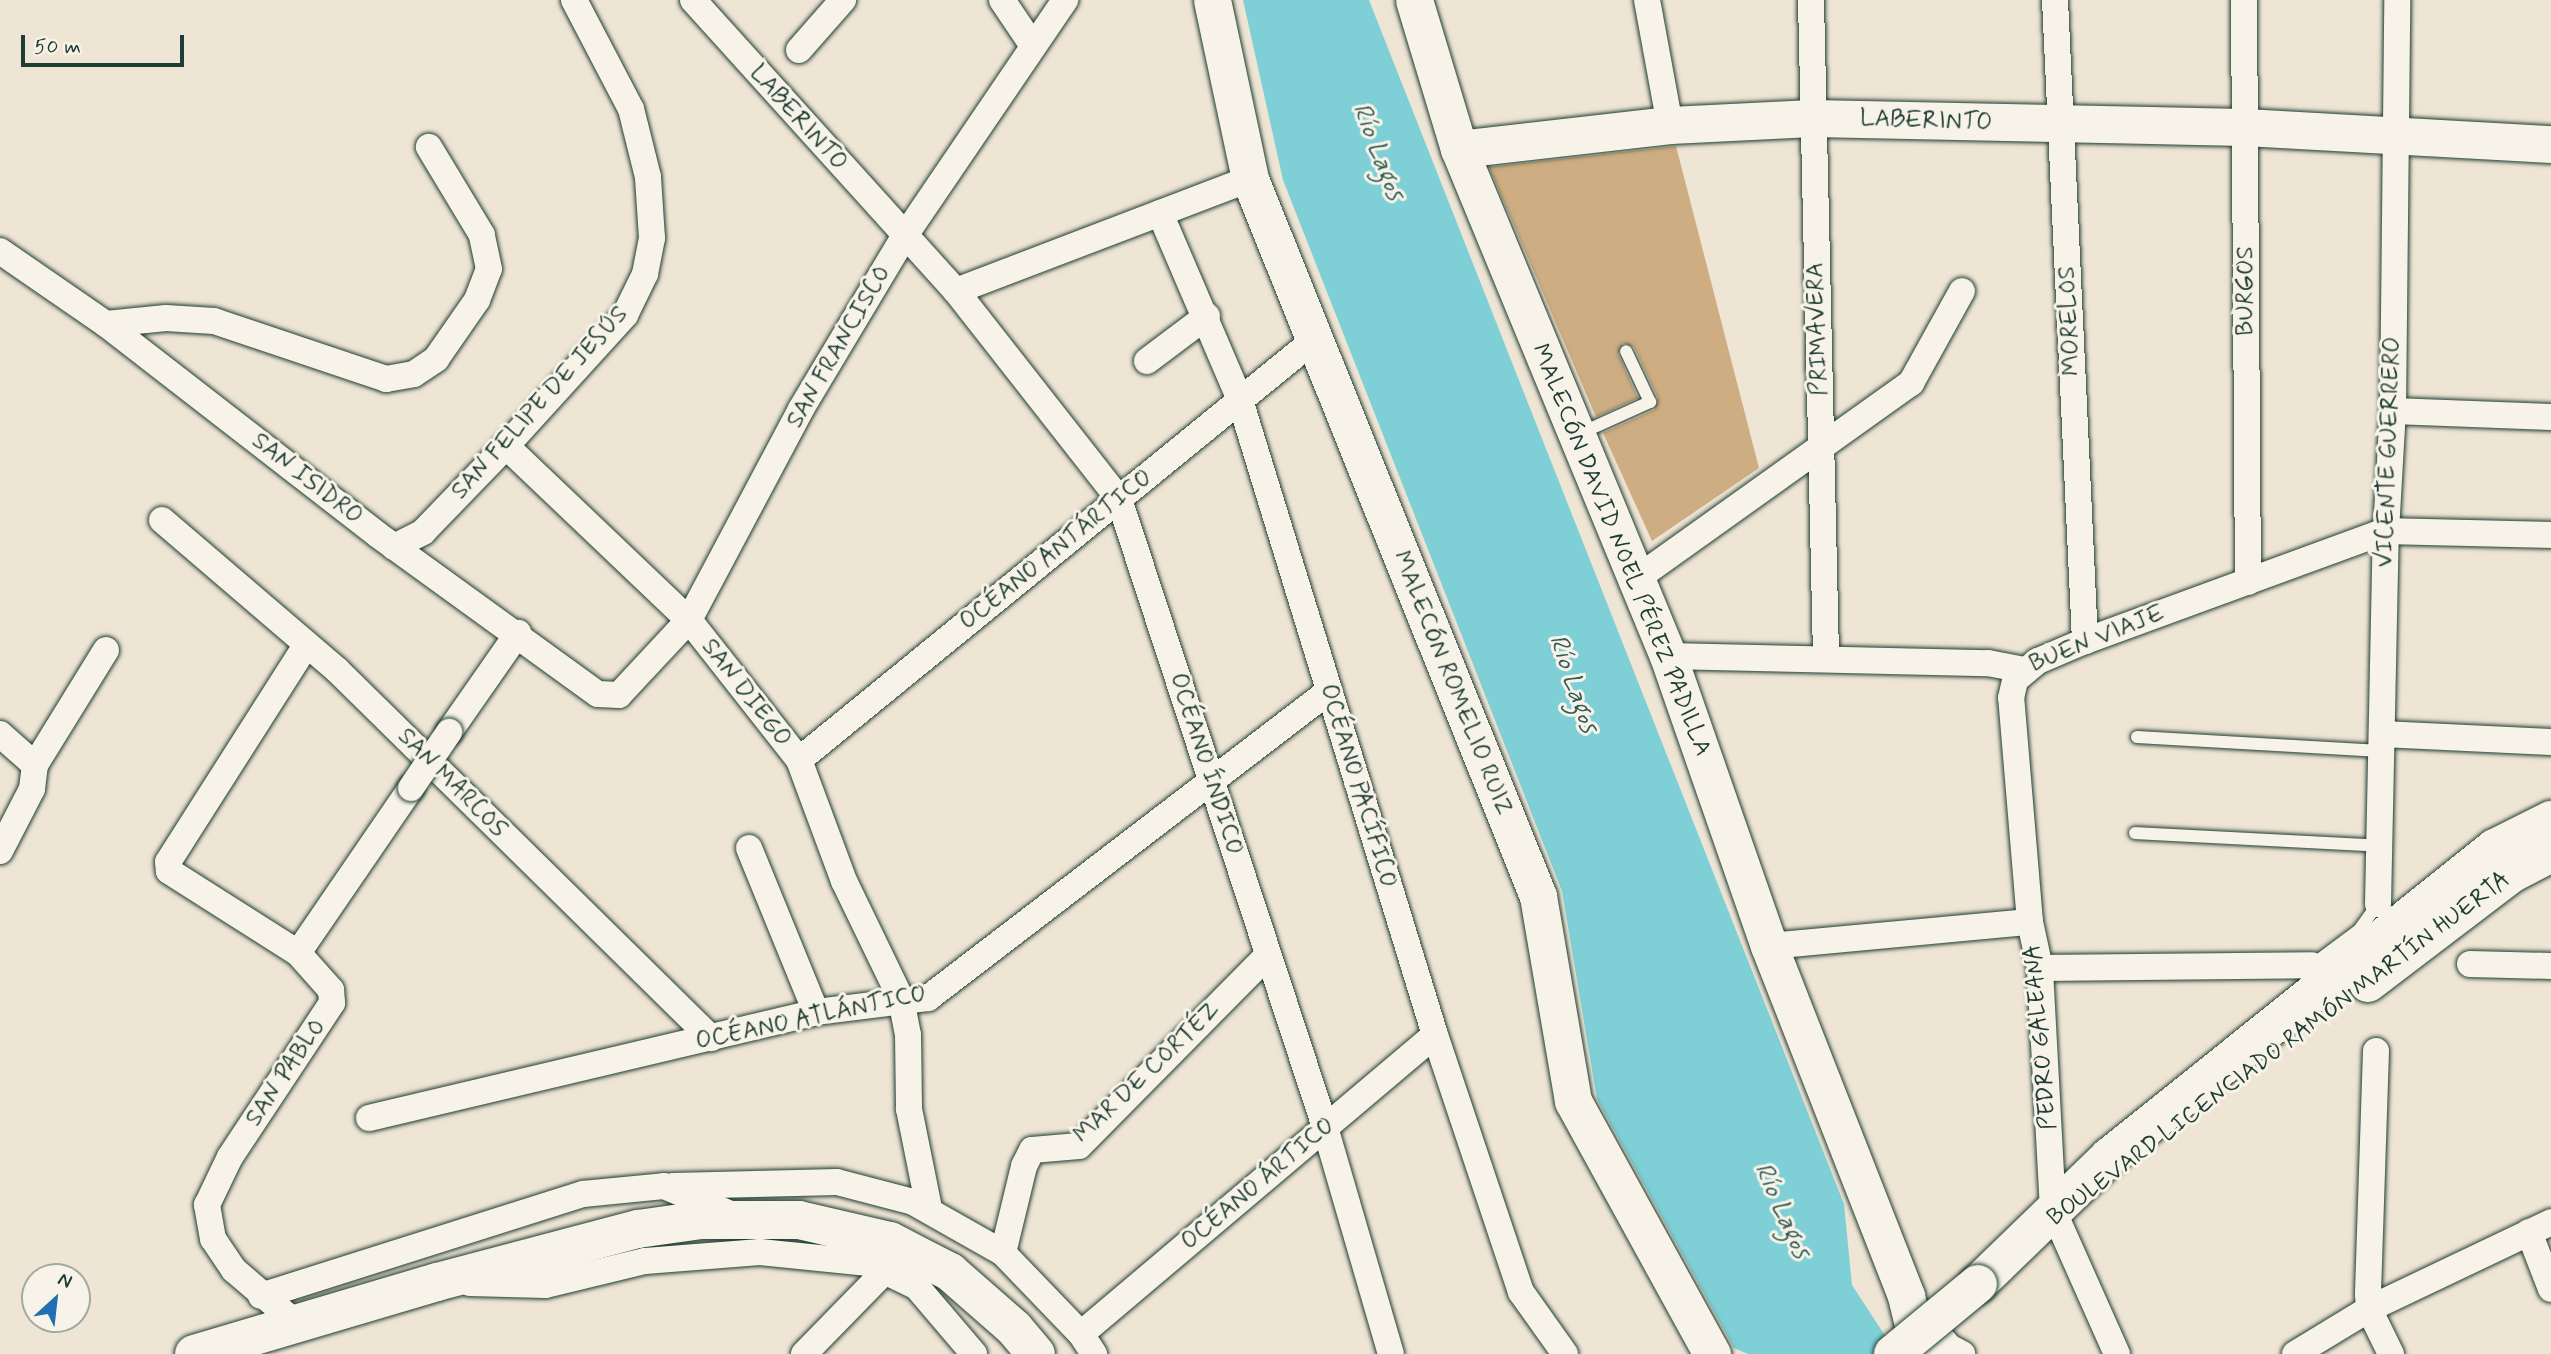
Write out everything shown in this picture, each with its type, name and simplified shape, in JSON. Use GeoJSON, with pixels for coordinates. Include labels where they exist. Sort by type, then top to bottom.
{"type":"FeatureCollection","features":[{"type":"Feature","properties":{"kind":"main road","name":"BOULEVARD LICENCIADO RAMÓN MARTÍN HUERTA"},"geometry":{"type":"LineString","coordinates":[[2048,1220],[2109,1157],[2495,848],[2551,820]]}},
{"type":"Feature","properties":{"kind":"main road","name":"BOULEVARD LICENCIADO RAMÓN MARTÍN HUERTA"},"geometry":{"type":"LineString","coordinates":[[2048,1220],[2511,874],[2551,853]]}},
{"type":"Feature","properties":{"kind":"main road"},"geometry":{"type":"LineString","coordinates":[[194,1354],[436,1282],[638,1229],[701,1220],[799,1220],[890,1241],[950,1272],[1014,1328],[1036,1354]]}},
{"type":"Feature","properties":{"kind":"main road"},"geometry":{"type":"LineString","coordinates":[[1893,1354],[1978,1284],[2048,1220]]}},
{"type":"Feature","properties":{"kind":"street","name":"SAN FELIPE DE JESÚS"},"geometry":{"type":"LineString","coordinates":[[394,547],[424,531],[506,446],[625,315],[645,274],[652,238],[648,177],[631,110],[574,0]]}},
{"type":"Feature","properties":{"kind":"street","name":"LABERINTO"},"geometry":{"type":"LineString","coordinates":[[693,0],[904,237]]}},
{"type":"Feature","properties":{"kind":"street"},"geometry":{"type":"LineString","coordinates":[[799,50],[844,0]]}},
{"type":"Feature","properties":{"kind":"street"},"geometry":{"type":"LineString","coordinates":[[1002,0],[1033,46]]}},
{"type":"Feature","properties":{"kind":"street","name":"SAN FRANCISCO"},"geometry":{"type":"LineString","coordinates":[[619,695],[689,620],[801,408],[904,237],[1065,0]]}},
{"type":"Feature","properties":{"kind":"street","name":"MALECÓN ROMELIO RUIZ"},"geometry":{"type":"LineString","coordinates":[[1212,0],[1250,178],[1269,216],[1314,340],[1538,896],[1573,1101],[1712,1354]]}},
{"type":"Feature","properties":{"kind":"street","name":"MALECÓN DAVID NOEL PÉREZ PADILLA"},"geometry":{"type":"LineString","coordinates":[[1414,0],[1459,149],[1668,656],[1769,946],[1906,1296],[1920,1354]]}},
{"type":"Feature","properties":{"kind":"street"},"geometry":{"type":"LineString","coordinates":[[1647,0],[1670,125]]}},
{"type":"Feature","properties":{"kind":"street","name":"PRIMAVERA"},"geometry":{"type":"LineString","coordinates":[[1811,0],[1826,657]]}},
{"type":"Feature","properties":{"kind":"street","name":"MORELOS"},"geometry":{"type":"LineString","coordinates":[[2055,0],[2085,641]]}},
{"type":"Feature","properties":{"kind":"street","name":"BURGOS"},"geometry":{"type":"LineString","coordinates":[[2244,0],[2248,582]]}},
{"type":"Feature","properties":{"kind":"street","name":"VICENTE GUERRERO"},"geometry":{"type":"LineString","coordinates":[[2378,904],[2386,531],[2393,411],[2397,0]]}},
{"type":"Feature","properties":{"kind":"street","name":"LABERINTO"},"geometry":{"type":"LineString","coordinates":[[1459,149],[1670,125],[1812,118],[2245,127],[2551,144]]}},
{"type":"Feature","properties":{"kind":"street"},"geometry":{"type":"LineString","coordinates":[[106,324],[166,318],[214,321],[386,379],[414,374],[436,359],[477,300],[489,269],[482,235],[429,147]]}},
{"type":"Feature","properties":{"kind":"street"},"geometry":{"type":"LineString","coordinates":[[956,291],[1250,178]]}},
{"type":"Feature","properties":{"kind":"street","name":"OCÉANO PACÍFICO"},"geometry":{"type":"LineString","coordinates":[[1160,212],[1207,316],[1240,400],[1435,1035],[1521,1293],[1564,1354]]}},
{"type":"Feature","properties":{"kind":"street","name":"OCÉANO ÍNDICO"},"geometry":{"type":"LineString","coordinates":[[904,237],[956,291],[1119,499],[1325,1127],[1391,1354]]}},
{"type":"Feature","properties":{"kind":"street","name":"SAN ISIDRO"},"geometry":{"type":"LineString","coordinates":[[0,251],[106,324],[394,547],[518,633],[598,694],[619,695]]}},
{"type":"Feature","properties":{"kind":"street"},"geometry":{"type":"LineString","coordinates":[[1636,579],[1911,383],[1962,290]]}},
{"type":"Feature","properties":{"kind":"street"},"geometry":{"type":"LineString","coordinates":[[1147,362],[1207,316]]}},
{"type":"Feature","properties":{"kind":"street","name":"OCÉANO ANTÁRTICO"},"geometry":{"type":"LineString","coordinates":[[799,760],[1314,340]]}},
{"type":"Feature","properties":{"kind":"street"},"geometry":{"type":"LineString","coordinates":[[2393,411],[2551,417]]}},
{"type":"Feature","properties":{"kind":"street","name":"SAN DIEGO"},"geometry":{"type":"LineString","coordinates":[[506,446],[689,620],[799,760],[844,881],[901,999],[908,1035],[909,1109],[929,1208]]}},
{"type":"Feature","properties":{"kind":"street","name":"SAN MARCOS"},"geometry":{"type":"LineString","coordinates":[[162,520],[337,670],[711,1038]]}},
{"type":"Feature","properties":{"kind":"street"},"geometry":{"type":"LineString","coordinates":[[2386,531],[2551,536]]}},
{"type":"Feature","properties":{"kind":"street","name":"BUEN VIAJE"},"geometry":{"type":"LineString","coordinates":[[1668,656],[1826,657],[1988,663],[2024,670],[2085,641],[2386,531]]}},
{"type":"Feature","properties":{"kind":"street"},"geometry":{"type":"LineString","coordinates":[[298,953],[518,633]]}},
{"type":"Feature","properties":{"kind":"street","name":"SAN PABLO"},"geometry":{"type":"LineString","coordinates":[[297,1324],[261,1296],[234,1270],[213,1238],[207,1205],[230,1157],[332,1003],[331,990],[298,953],[169,872],[168,862],[306,645]]}},
{"type":"Feature","properties":{"kind":"street"},"geometry":{"type":"LineString","coordinates":[[0,851],[32,789],[35,765],[106,650]]}},
{"type":"Feature","properties":{"kind":"street","name":"PEDRO GALEANA"},"geometry":{"type":"LineString","coordinates":[[2024,670],[2015,680],[2011,698],[2030,922],[2040,968],[2048,1220],[2118,1354]]}},
{"type":"Feature","properties":{"kind":"street","name":"OCÉANO ATLÁNTICO"},"geometry":{"type":"LineString","coordinates":[[369,1118],[817,1012],[901,999],[928,998],[1329,691]]}},
{"type":"Feature","properties":{"kind":"street"},"geometry":{"type":"LineString","coordinates":[[0,734],[35,765]]}},
{"type":"Feature","properties":{"kind":"street"},"geometry":{"type":"LineString","coordinates":[[2382,743],[2551,742]]}},
{"type":"Feature","properties":{"kind":"street"},"geometry":{"type":"LineString","coordinates":[[749,848],[817,1012]]}},
{"type":"Feature","properties":{"kind":"street"},"geometry":{"type":"LineString","coordinates":[[1769,946],[2030,922]]}},
{"type":"Feature","properties":{"kind":"street","name":"MAR DE CORTÉZ"},"geometry":{"type":"LineString","coordinates":[[1003,1253],[1024,1166],[1032,1150],[1079,1146],[1267,956]]}},
{"type":"Feature","properties":{"kind":"street"},"geometry":{"type":"LineString","coordinates":[[2470,964],[2551,966]]}},
{"type":"Feature","properties":{"kind":"street"},"geometry":{"type":"LineString","coordinates":[[2040,968],[2312,965]]}},
{"type":"Feature","properties":{"kind":"street","name":"OCÉANO ÁRTICO"},"geometry":{"type":"LineString","coordinates":[[1088,1344],[1325,1127],[1435,1035]]}},
{"type":"Feature","properties":{"kind":"street"},"geometry":{"type":"LineString","coordinates":[[2376,1051],[2369,1309],[2390,1354]]}},
{"type":"Feature","properties":{"kind":"street"},"geometry":{"type":"LineString","coordinates":[[261,1296],[583,1194],[664,1186],[837,1182],[929,1208],[1003,1253],[1088,1344]]}},
{"type":"Feature","properties":{"kind":"street"},"geometry":{"type":"LineString","coordinates":[[664,1186],[745,1220]]}},
{"type":"Feature","properties":{"kind":"street"},"geometry":{"type":"LineString","coordinates":[[2295,1354],[2369,1309],[2540,1227],[2551,1289]]}},
{"type":"Feature","properties":{"kind":"street"},"geometry":{"type":"LineString","coordinates":[[436,1282],[545,1285],[645,1261],[760,1252],[868,1263],[917,1287],[974,1354]]}},
{"type":"Feature","properties":{"kind":"street"},"geometry":{"type":"LineString","coordinates":[[804,1354],[885,1271]]}},
{"type":"Feature","properties":{"kind":"street"},"geometry":{"type":"LineString","coordinates":[[1906,1296],[1949,1347],[1962,1354]]}},
{"type":"Feature","properties":{"kind":"lane"},"geometry":{"type":"LineString","coordinates":[[1577,435],[1650,402],[1626,351]]}},
{"type":"Feature","properties":{"kind":"lane"},"geometry":{"type":"LineString","coordinates":[[2137,737],[2382,743]]}},
{"type":"Feature","properties":{"kind":"lane"},"geometry":{"type":"LineString","coordinates":[[2135,833],[2379,846]]}},
{"type":"Feature","properties":{"kind":"lane"},"geometry":{"type":"LineString","coordinates":[[2312,965],[2359,930],[2378,904]]}},
{"type":"Feature","properties":{"kind":"water","name":"Río Lagos"},"geometry":{"type":"Polygon","coordinates":[[[1243,0],[1369,0],[1844,1204],[1852,1285],[1897,1354],[1748,1354],[1734,1348],[1597,1099],[1562,891],[1283,180],[1243,0]]]}},
{"type":"Feature","properties":{"kind":"building"},"geometry":{"type":"Polygon","coordinates":[[[1676,146],[1759,468],[1652,541],[1603,433],[1654,410],[1658,398],[1634,347],[1623,343],[1618,354],[1638,398],[1596,417],[1489,167],[1676,146]]]}}]}
